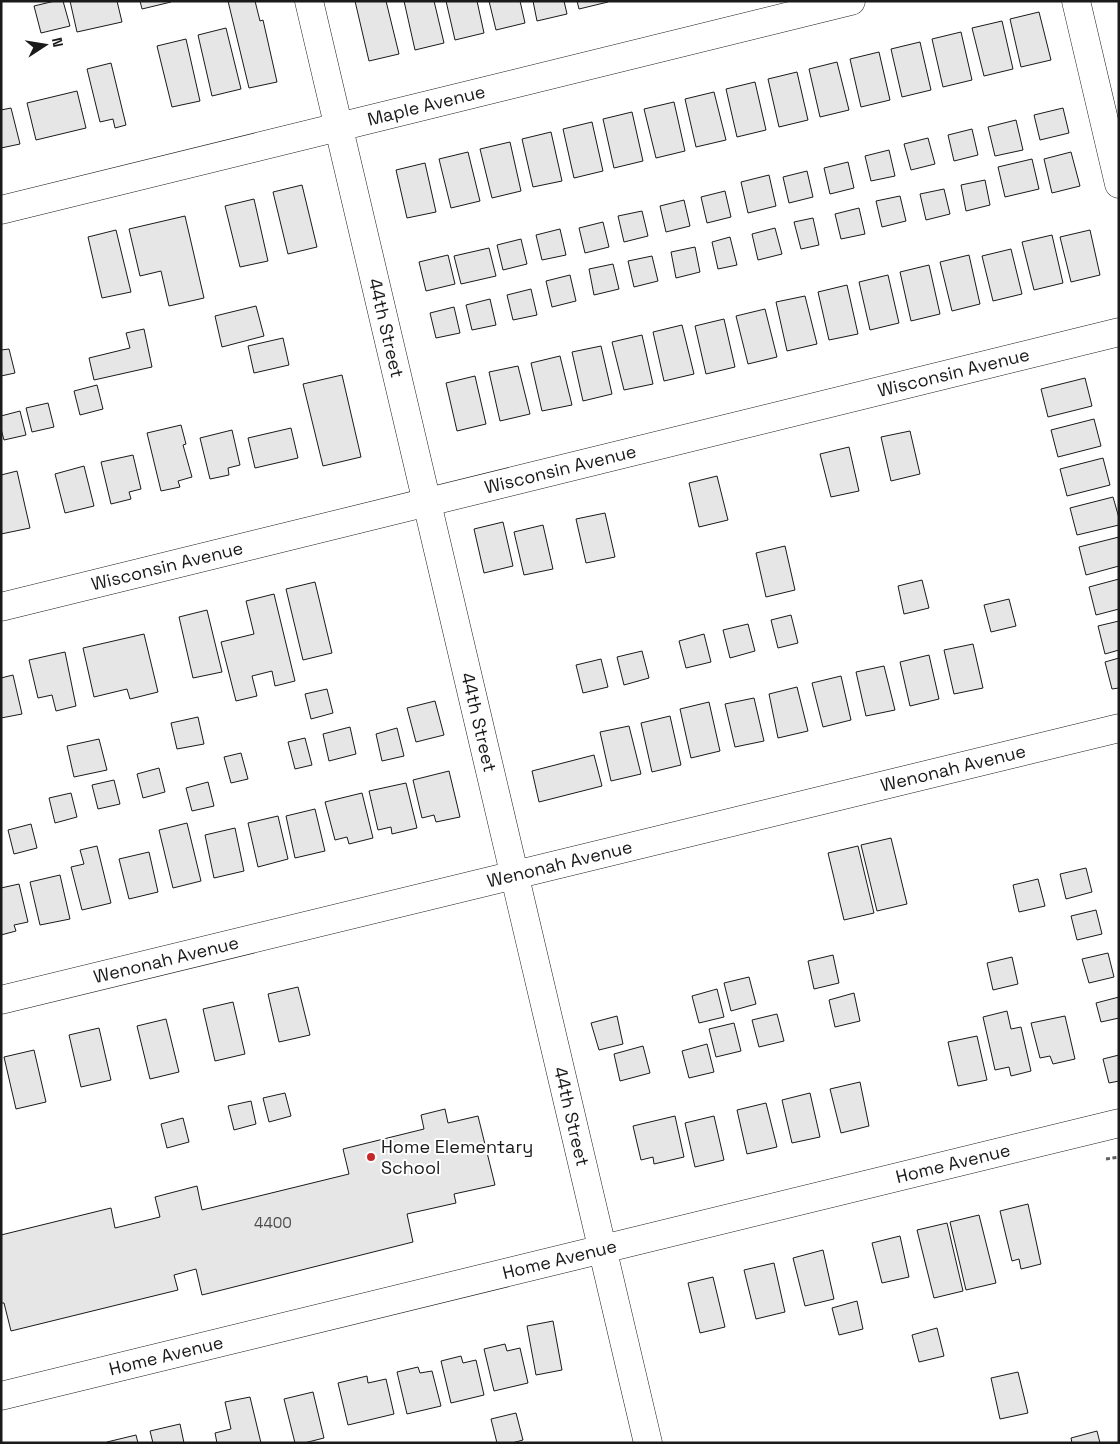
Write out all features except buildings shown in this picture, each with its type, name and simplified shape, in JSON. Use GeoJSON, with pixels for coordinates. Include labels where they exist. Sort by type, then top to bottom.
{"type":"FeatureCollection","features":[{"type":"Feature","properties":{"kind":"street","name":"44th Street"},"geometry":{"type":"LineString","coordinates":[[309,1],[648,1443]]}},
{"type":"Feature","properties":{"kind":"street","name":"Maple Avenue"},"geometry":{"type":"LineString","coordinates":[[1,210],[851,1]]}},
{"type":"Feature","properties":{"kind":"street"},"geometry":{"type":"LineString","coordinates":[[1076,1],[1119,184]]}},
{"type":"Feature","properties":{"kind":"street","name":"Wisconsin Avenue"},"geometry":{"type":"LineString","coordinates":[[1,607],[1119,332]]}},
{"type":"Feature","properties":{"kind":"street","name":"Wenonah Avenue"},"geometry":{"type":"LineString","coordinates":[[1,1000],[1119,728]]}},
{"type":"Feature","properties":{"kind":"street","name":"Home Avenue"},"geometry":{"type":"LineString","coordinates":[[1,1396],[1119,1123]]}},
{"type":"Feature","properties":{"kind":"path"},"geometry":{"type":"LineString","coordinates":[[1106,1160],[1119,1157]]}},
{"type":"Feature","properties":{"kind":"place","name":"Home Elementary School"},"geometry":{"type":"Point","coordinates":[371,1157]}}]}
